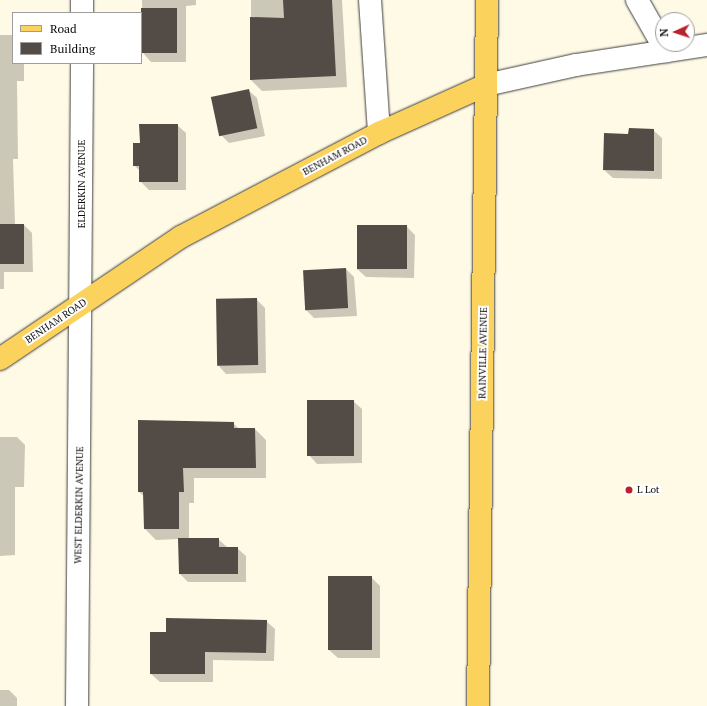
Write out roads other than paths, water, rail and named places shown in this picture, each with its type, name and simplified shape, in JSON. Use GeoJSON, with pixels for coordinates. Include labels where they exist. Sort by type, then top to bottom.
{"type":"FeatureCollection","features":[{"type":"Feature","properties":{"kind":"main road","name":"RAINVILLE AVENUE"},"geometry":{"type":"LineString","coordinates":[[478,706],[487,0]]}},
{"type":"Feature","properties":{"kind":"main road","name":"BENHAM ROAD"},"geometry":{"type":"LineString","coordinates":[[0,358],[181,237],[379,133],[486,85]]}},
{"type":"Feature","properties":{"kind":"street"},"geometry":{"type":"LineString","coordinates":[[82,0],[82,12]]}},
{"type":"Feature","properties":{"kind":"street"},"geometry":{"type":"LineString","coordinates":[[370,0],[379,133]]}},
{"type":"Feature","properties":{"kind":"street"},"geometry":{"type":"LineString","coordinates":[[636,0],[655,32]]}},
{"type":"Feature","properties":{"kind":"street","name":"BENHAM ROAD"},"geometry":{"type":"LineString","coordinates":[[695,47],[707,45]]}},
{"type":"Feature","properties":{"kind":"street","name":"BENHAM ROAD"},"geometry":{"type":"LineString","coordinates":[[486,85],[576,65],[660,52]]}},
{"type":"Feature","properties":{"kind":"street","name":"ELDERKIN AVENUE"},"geometry":{"type":"LineString","coordinates":[[82,64],[82,304]]}},
{"type":"Feature","properties":{"kind":"street","name":"WEST ELDERKIN AVENUE"},"geometry":{"type":"LineString","coordinates":[[77,706],[82,304]]}},
{"type":"Feature","properties":{"kind":"place","name":"L Lot"},"geometry":{"type":"Point","coordinates":[629,490]}}]}
